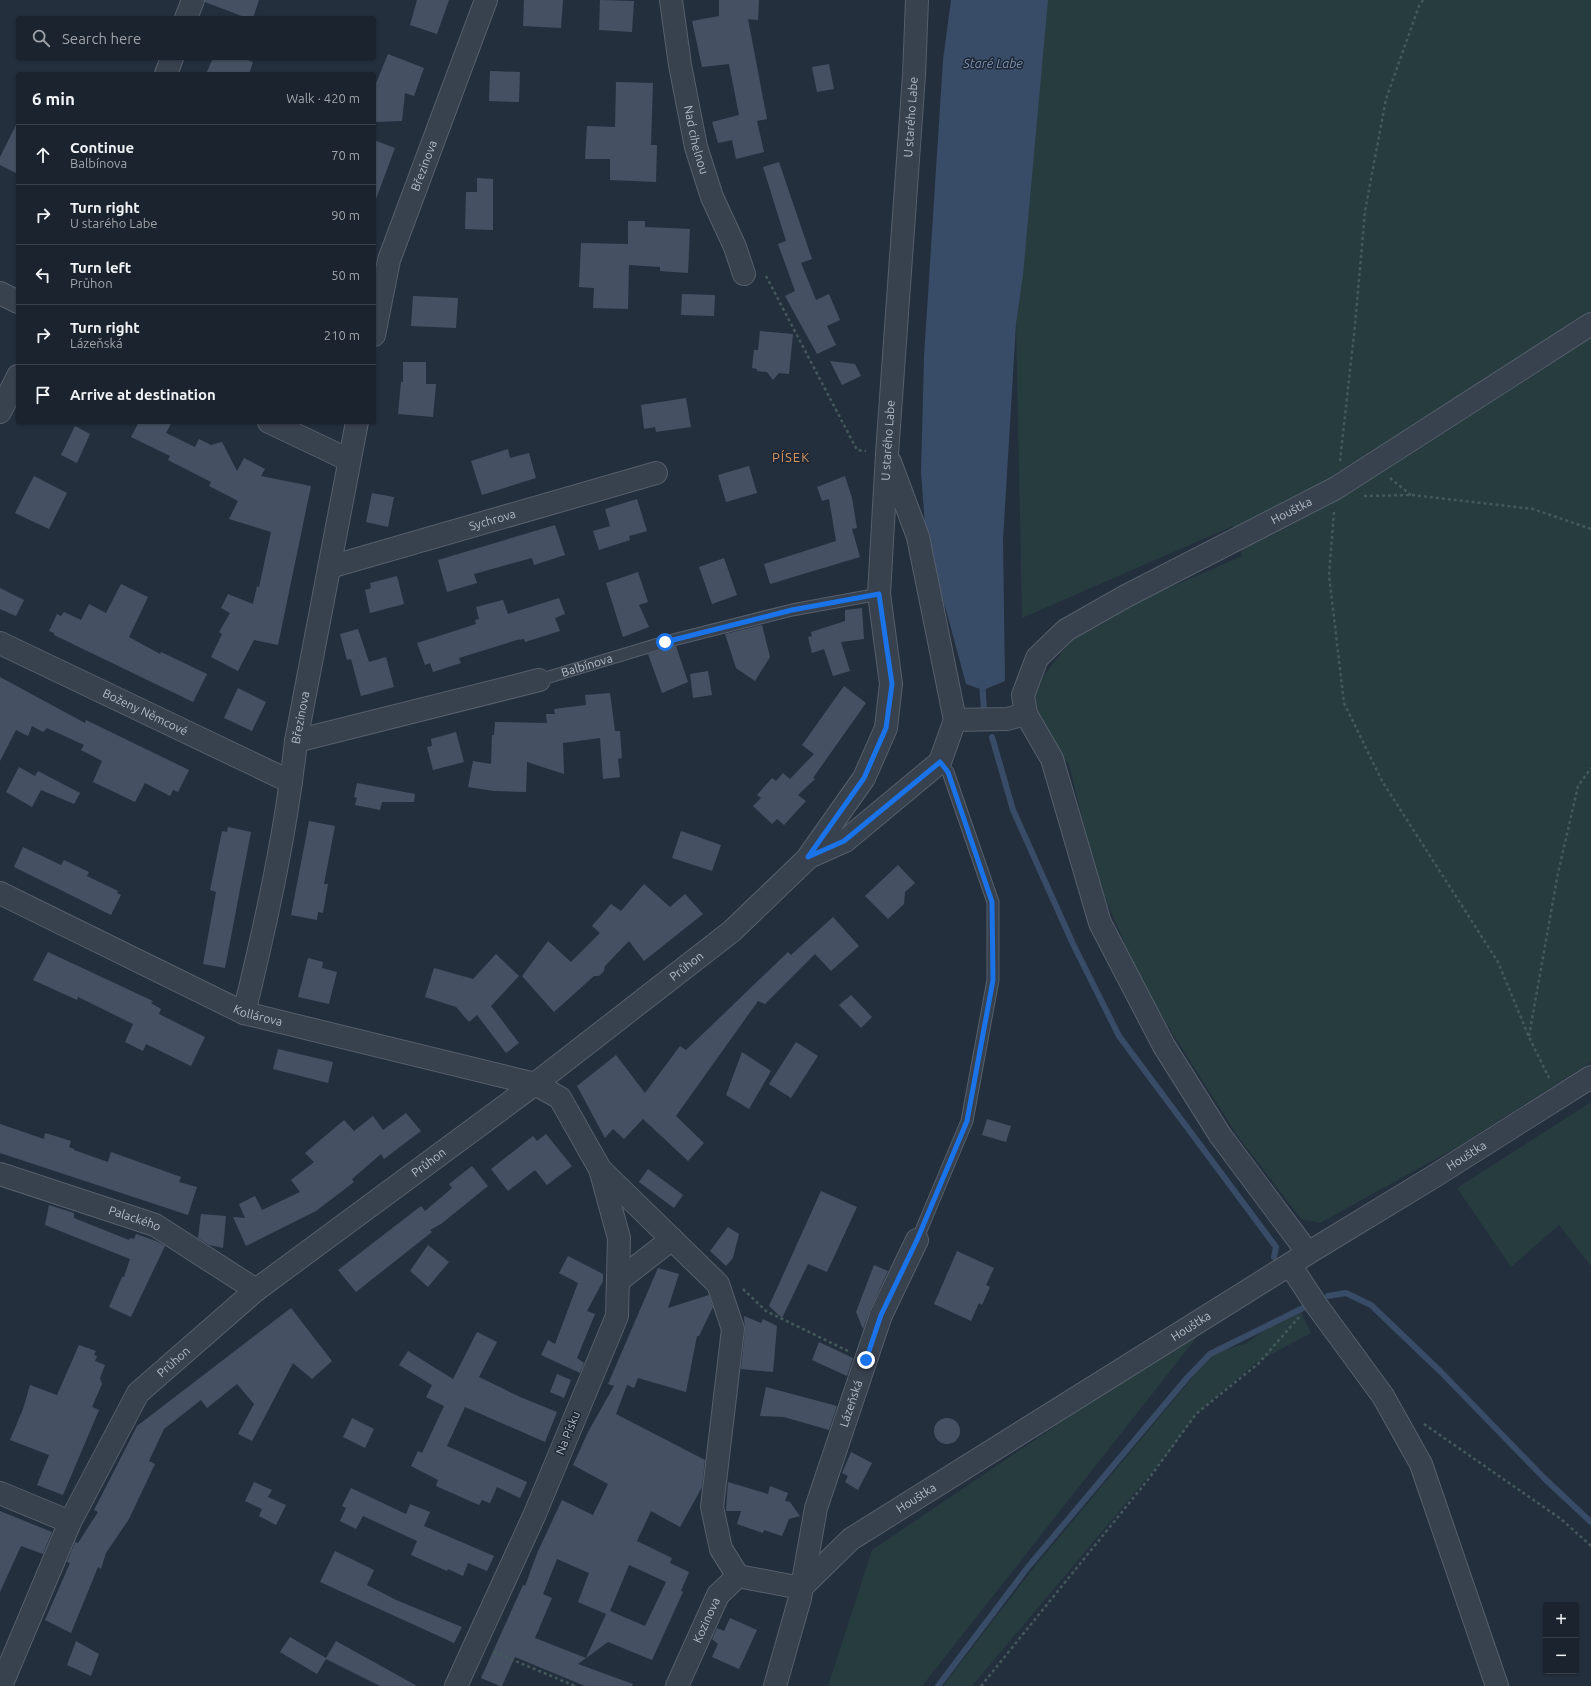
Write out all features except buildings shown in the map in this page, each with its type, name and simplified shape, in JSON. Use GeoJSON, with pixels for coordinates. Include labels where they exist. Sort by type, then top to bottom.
{"type":"FeatureCollection","features":[{"type":"Feature","properties":{"kind":"street"},"geometry":{"type":"LineString","coordinates":[[187,16],[193,0]]}},
{"type":"Feature","properties":{"kind":"street","name":"Březinova"},"geometry":{"type":"LineString","coordinates":[[376,325],[389,260],[486,0]]}},
{"type":"Feature","properties":{"kind":"street","name":"Nad cihelnou"},"geometry":{"type":"LineString","coordinates":[[671,0],[680,65],[696,147],[712,197],[735,247],[755,274]]}},
{"type":"Feature","properties":{"kind":"street","name":"U starého Labe"},"geometry":{"type":"LineString","coordinates":[[808,857],[864,778],[886,728],[892,684],[879,594],[887,454],[914,75],[917,0]]}},
{"type":"Feature","properties":{"kind":"street"},"geometry":{"type":"LineString","coordinates":[[167,72],[171,60]]}},
{"type":"Feature","properties":{"kind":"street"},"geometry":{"type":"LineString","coordinates":[[0,293],[16,301]]}},
{"type":"Feature","properties":{"kind":"street","name":"Houštka"},"geometry":{"type":"LineString","coordinates":[[1026,714],[1023,695],[1037,658],[1066,630],[1126,596],[1336,492],[1373,465],[1591,324]]}},
{"type":"Feature","properties":{"kind":"street"},"geometry":{"type":"LineString","coordinates":[[0,412],[16,380]]}},
{"type":"Feature","properties":{"kind":"street"},"geometry":{"type":"LineString","coordinates":[[274,424],[349,460]]}},
{"type":"Feature","properties":{"kind":"street","name":"Březinova"},"geometry":{"type":"LineString","coordinates":[[244,1013],[266,920],[291,782],[296,741],[357,424]]}},
{"type":"Feature","properties":{"kind":"street"},"geometry":{"type":"LineString","coordinates":[[887,454],[918,537],[955,720],[940,762]]}},
{"type":"Feature","properties":{"kind":"street","name":"Sychrova"},"geometry":{"type":"LineString","coordinates":[[330,567],[656,473]]}},
{"type":"Feature","properties":{"kind":"street","name":"Boženy Němcové"},"geometry":{"type":"LineString","coordinates":[[0,643],[291,782]]}},
{"type":"Feature","properties":{"kind":"street","name":"Balbínova"},"geometry":{"type":"LineString","coordinates":[[296,741],[539,680]]}},
{"type":"Feature","properties":{"kind":"street"},"geometry":{"type":"LineString","coordinates":[[955,720],[1007,719],[1026,714],[1052,759],[1100,923],[1164,1046],[1220,1134],[1274,1205],[1299,1259],[1317,1306],[1383,1396],[1421,1464],[1498,1686]]}},
{"type":"Feature","properties":{"kind":"street","name":"Průhon"},"geometry":{"type":"LineString","coordinates":[[1,1686],[70,1522],[138,1393],[256,1290],[535,1084],[732,931],[808,857],[844,841],[940,762]]}},
{"type":"Feature","properties":{"kind":"street","name":"Kollárova"},"geometry":{"type":"LineString","coordinates":[[0,893],[244,1013],[535,1084]]}},
{"type":"Feature","properties":{"kind":"street","name":"Houštka"},"geometry":{"type":"LineString","coordinates":[[801,1588],[851,1539],[1433,1177],[1591,1076]]}},
{"type":"Feature","properties":{"kind":"street","name":"Na Písku"},"geometry":{"type":"LineString","coordinates":[[456,1686],[534,1516],[617,1316],[619,1238],[600,1169],[560,1098],[535,1084]]}},
{"type":"Feature","properties":{"kind":"street","name":"Na Písku"},"geometry":{"type":"LineString","coordinates":[[600,1169],[718,1284],[733,1329],[712,1507],[721,1549],[738,1576]]}},
{"type":"Feature","properties":{"kind":"street","name":"Palackého"},"geometry":{"type":"LineString","coordinates":[[0,1174],[155,1225],[256,1290]]}},
{"type":"Feature","properties":{"kind":"street"},"geometry":{"type":"LineString","coordinates":[[618,1281],[672,1239]]}},
{"type":"Feature","properties":{"kind":"street","name":"Lázeňská"},"geometry":{"type":"LineString","coordinates":[[775,1686],[800,1598],[816,1508],[881,1315],[917,1240]]}},
{"type":"Feature","properties":{"kind":"street"},"geometry":{"type":"LineString","coordinates":[[0,1493],[70,1522]]}},
{"type":"Feature","properties":{"kind":"street"},"geometry":{"type":"LineString","coordinates":[[738,1576],[801,1588]]}},
{"type":"Feature","properties":{"kind":"street","name":"Kozinova"},"geometry":{"type":"LineString","coordinates":[[677,1686],[718,1595],[738,1576]]}},
{"type":"Feature","properties":{"kind":"lane","name":"Balbínova"},"geometry":{"type":"LineString","coordinates":[[539,680],[665,642],[792,610],[879,594]]}},
{"type":"Feature","properties":{"kind":"lane","name":"Lázeňská"},"geometry":{"type":"LineString","coordinates":[[917,1240],[967,1121],[993,980],[992,902],[948,772],[940,762]]}},
{"type":"Feature","properties":{"kind":"path"},"geometry":{"type":"LineString","coordinates":[[1423,0],[1419,6],[1386,99],[1364,211],[1355,325],[1336,492],[1329,575],[1344,703],[1382,781],[1498,962],[1529,1037],[1558,1097]]}},
{"type":"Feature","properties":{"kind":"path"},"geometry":{"type":"LineString","coordinates":[[755,274],[858,450],[887,454]]}},
{"type":"Feature","properties":{"kind":"path"},"geometry":{"type":"LineString","coordinates":[[1373,465],[1412,495]]}},
{"type":"Feature","properties":{"kind":"path"},"geometry":{"type":"LineString","coordinates":[[1336,492],[1412,495],[1534,509],[1591,529]]}},
{"type":"Feature","properties":{"kind":"path"},"geometry":{"type":"LineString","coordinates":[[1529,1037],[1558,873],[1576,793],[1578,786],[1591,768]]}},
{"type":"Feature","properties":{"kind":"path"},"geometry":{"type":"LineString","coordinates":[[718,1284],[734,1281],[766,1311],[866,1360]]}},
{"type":"Feature","properties":{"kind":"path"},"geometry":{"type":"LineString","coordinates":[[980,1686],[1147,1481],[1196,1414],[1259,1362],[1297,1318],[1317,1306]]}},
{"type":"Feature","properties":{"kind":"path"},"geometry":{"type":"LineString","coordinates":[[1421,1422],[1561,1519],[1591,1546]]}},
{"type":"Feature","properties":{"kind":"path"},"geometry":{"type":"LineString","coordinates":[[475,1645],[575,1686]]}},
{"type":"Feature","properties":{"kind":"green space"},"geometry":{"type":"Polygon","coordinates":[[[1047,0],[1591,0],[1591,1062],[1459,1146],[1320,1223],[1301,1219],[1237,1135],[1145,990],[1097,880],[1069,764],[1012,717],[1082,626],[1242,556],[1233,526],[1022,618],[1016,324],[1047,0]]]}},
{"type":"Feature","properties":{"kind":"green space"},"geometry":{"type":"Polygon","coordinates":[[[1591,1102],[1591,1266],[1559,1225],[1511,1267],[1457,1188],[1591,1102]]]}},
{"type":"Feature","properties":{"kind":"green space"},"geometry":{"type":"Polygon","coordinates":[[[1298,1306],[1311,1333],[1257,1362],[1196,1414],[1169,1452],[972,1686],[943,1686],[1031,1571],[1212,1354],[1247,1343],[1298,1306]]]}},
{"type":"Feature","properties":{"kind":"green space"},"geometry":{"type":"Polygon","coordinates":[[[1208,1323],[922,1686],[828,1686],[872,1550],[1208,1323]]]}},
{"type":"Feature","properties":{"kind":"water","name":"Staré Labe"},"geometry":{"type":"Polygon","coordinates":[[[951,0],[1048,0],[1023,275],[1016,324],[1003,540],[1005,681],[983,690],[966,684],[946,610],[928,564],[921,473],[924,357],[943,60],[951,0]]]}},
{"type":"Feature","properties":{"kind":"waterway"},"geometry":{"type":"LineString","coordinates":[[982,682],[984,709]]}},
{"type":"Feature","properties":{"kind":"waterway"},"geometry":{"type":"LineString","coordinates":[[992,737],[1013,810],[1073,944],[1119,1036],[1276,1247],[1274,1257]]}},
{"type":"Feature","properties":{"kind":"waterway"},"geometry":{"type":"LineString","coordinates":[[1328,1296],[1346,1293],[1371,1305],[1441,1372],[1545,1479],[1591,1522]]}},
{"type":"Feature","properties":{"kind":"waterway"},"geometry":{"type":"LineString","coordinates":[[938,1686],[1028,1567],[1187,1378],[1210,1354],[1305,1307]]}},
{"type":"Feature","properties":{"kind":"district","name":"PÍSEK"},"geometry":{"type":"Point","coordinates":[791,457]}},
{"type":"Feature","properties":{"kind":"route"},"geometry":{"type":"LineString","coordinates":[[665,642],[792,610],[879,594],[892,684],[886,728],[864,778],[808,857],[844,841],[940,762],[948,772],[992,902],[993,980],[967,1121],[917,1240],[881,1315],[866,1360]]}}]}
